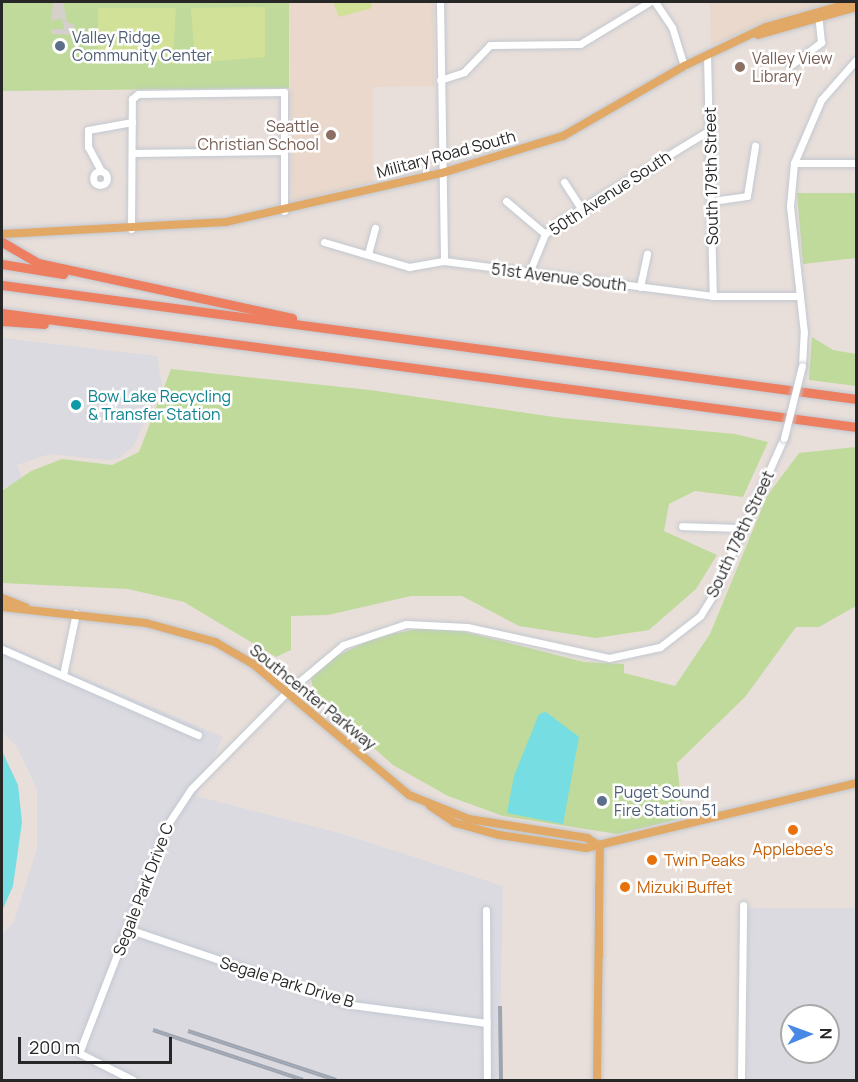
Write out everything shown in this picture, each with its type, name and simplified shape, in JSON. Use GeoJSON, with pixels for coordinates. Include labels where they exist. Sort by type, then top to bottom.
{"type":"FeatureCollection","features":[{"type":"Feature","properties":{"kind":"highway"},"geometry":{"type":"LineString","coordinates":[[2,242],[27,260],[86,276],[335,329]]}},
{"type":"Feature","properties":{"kind":"highway"},"geometry":{"type":"LineString","coordinates":[[2,264],[86,276]]}},
{"type":"Feature","properties":{"kind":"highway"},"geometry":{"type":"LineString","coordinates":[[2,285],[856,399]]}},
{"type":"Feature","properties":{"kind":"highway"},"geometry":{"type":"LineString","coordinates":[[2,313],[856,427]]}},
{"type":"Feature","properties":{"kind":"highway"},"geometry":{"type":"LineString","coordinates":[[2,321],[116,328]]}},
{"type":"Feature","properties":{"kind":"main road","name":"Military Road South"},"geometry":{"type":"LineString","coordinates":[[2,234],[202,226],[284,211],[442,173],[563,136],[684,66],[746,38],[854,2]]}},
{"type":"Feature","properties":{"kind":"main road","name":"Military Road South"},"geometry":{"type":"LineString","coordinates":[[818,15],[856,7]]}},
{"type":"Feature","properties":{"kind":"main road","name":"Southcenter Parkway"},"geometry":{"type":"LineString","coordinates":[[2,598],[25,607]]}},
{"type":"Feature","properties":{"kind":"main road","name":"Southcenter Parkway"},"geometry":{"type":"LineString","coordinates":[[2,607],[25,607],[168,627],[214,642],[287,692],[409,795],[455,823],[499,835],[600,846],[856,783]]}},
{"type":"Feature","properties":{"kind":"main road"},"geometry":{"type":"LineString","coordinates":[[597,1080],[600,846]]}},
{"type":"Feature","properties":{"kind":"street"},"geometry":{"type":"LineString","coordinates":[[440,2],[444,261]]}},
{"type":"Feature","properties":{"kind":"street"},"geometry":{"type":"LineString","coordinates":[[440,80],[464,72],[490,45],[580,44],[649,2]]}},
{"type":"Feature","properties":{"kind":"street"},"geometry":{"type":"LineString","coordinates":[[655,2],[672,27],[684,66]]}},
{"type":"Feature","properties":{"kind":"street"},"geometry":{"type":"LineString","coordinates":[[791,65],[821,42],[818,15]]}},
{"type":"Feature","properties":{"kind":"street","name":"South 179th Street"},"geometry":{"type":"LineString","coordinates":[[707,56],[713,296]]}},
{"type":"Feature","properties":{"kind":"street","name":"South 178th Street"},"geometry":{"type":"LineString","coordinates":[[287,692],[343,645],[406,624],[467,627],[609,658],[660,647],[700,616],[784,438],[802,366],[800,296],[791,220],[794,163],[821,100],[856,60]]}},
{"type":"Feature","properties":{"kind":"street"},"geometry":{"type":"LineString","coordinates":[[131,230],[134,95],[284,92],[284,211]]}},
{"type":"Feature","properties":{"kind":"street"},"geometry":{"type":"LineString","coordinates":[[101,171],[88,147],[88,130],[132,122]]}},
{"type":"Feature","properties":{"kind":"street","name":"50th Avenue South"},"geometry":{"type":"LineString","coordinates":[[529,273],[545,234],[581,208],[710,130]]}},
{"type":"Feature","properties":{"kind":"street"},"geometry":{"type":"LineString","coordinates":[[712,201],[747,195],[755,146]]}},
{"type":"Feature","properties":{"kind":"street"},"geometry":{"type":"LineString","coordinates":[[132,153],[284,151]]}},
{"type":"Feature","properties":{"kind":"street"},"geometry":{"type":"LineString","coordinates":[[794,163],[856,163]]}},
{"type":"Feature","properties":{"kind":"street"},"geometry":{"type":"LineString","coordinates":[[564,182],[581,208]]}},
{"type":"Feature","properties":{"kind":"street"},"geometry":{"type":"LineString","coordinates":[[506,201],[545,234]]}},
{"type":"Feature","properties":{"kind":"street"},"geometry":{"type":"LineString","coordinates":[[368,254],[375,228]]}},
{"type":"Feature","properties":{"kind":"street","name":"51st Avenue South"},"geometry":{"type":"LineString","coordinates":[[324,242],[409,267],[444,261],[713,296],[800,296]]}},
{"type":"Feature","properties":{"kind":"street"},"geometry":{"type":"LineString","coordinates":[[640,287],[647,254]]}},
{"type":"Feature","properties":{"kind":"street"},"geometry":{"type":"LineString","coordinates":[[682,526],[743,528]]}},
{"type":"Feature","properties":{"kind":"street"},"geometry":{"type":"LineString","coordinates":[[63,675],[75,614]]}},
{"type":"Feature","properties":{"kind":"street"},"geometry":{"type":"LineString","coordinates":[[2,650],[198,735]]}},
{"type":"Feature","properties":{"kind":"street","name":"Segale Park Drive C"},"geometry":{"type":"LineString","coordinates":[[133,1080],[79,1053],[172,814],[287,692]]}},
{"type":"Feature","properties":{"kind":"street"},"geometry":{"type":"LineString","coordinates":[[741,1080],[743,905]]}},
{"type":"Feature","properties":{"kind":"street"},"geometry":{"type":"LineString","coordinates":[[486,910],[487,1080]]}},
{"type":"Feature","properties":{"kind":"street","name":"Segale Park Drive B"},"geometry":{"type":"LineString","coordinates":[[128,929],[352,1005],[487,1023]]}},
{"type":"Feature","properties":{"kind":"shaded area"},"geometry":{"type":"Polygon","coordinates":[[[53,2],[63,2],[67,22],[75,25],[71,35],[51,34],[51,29],[64,29],[62,19],[53,20],[51,26],[53,2]]]}},
{"type":"Feature","properties":{"kind":"shaded area","name":"Seattle Christian School"},"geometry":{"type":"Polygon","coordinates":[[[289,2],[434,2],[434,86],[373,87],[373,182],[292,203],[289,2]]]}},
{"type":"Feature","properties":{"kind":"shaded area"},"geometry":{"type":"Polygon","coordinates":[[[710,2],[837,2],[711,45],[710,2]]]}},
{"type":"Feature","properties":{"kind":"shaded area"},"geometry":{"type":"Polygon","coordinates":[[[2,338],[157,356],[162,385],[134,445],[120,458],[106,460],[50,454],[17,465],[22,479],[2,489],[2,338]]]}},
{"type":"Feature","properties":{"kind":"shaded area"},"geometry":{"type":"Polygon","coordinates":[[[2,643],[223,737],[196,796],[343,834],[503,886],[499,1080],[2,1080],[2,935],[14,922],[37,848],[37,789],[17,747],[2,732],[2,643]]]}},
{"type":"Feature","properties":{"kind":"shaded area"},"geometry":{"type":"Polygon","coordinates":[[[748,908],[856,908],[856,1080],[748,1080],[748,908]]]}},
{"type":"Feature","properties":{"kind":"green space"},"geometry":{"type":"Polygon","coordinates":[[[3,2],[289,2],[289,88],[2,91],[3,2]]]}},
{"type":"Feature","properties":{"kind":"green space"},"geometry":{"type":"Polygon","coordinates":[[[333,2],[371,2],[372,8],[339,17],[333,2]]]}},
{"type":"Feature","properties":{"kind":"green space"},"geometry":{"type":"Polygon","coordinates":[[[265,7],[265,57],[195,63],[191,8],[265,7]]]}},
{"type":"Feature","properties":{"kind":"green space"},"geometry":{"type":"Polygon","coordinates":[[[98,8],[176,8],[173,64],[148,57],[98,57],[98,8]]]}},
{"type":"Feature","properties":{"kind":"green space"},"geometry":{"type":"Polygon","coordinates":[[[797,193],[856,193],[856,258],[803,264],[797,193]]]}},
{"type":"Feature","properties":{"kind":"green space"},"geometry":{"type":"Polygon","coordinates":[[[812,337],[833,350],[856,354],[856,386],[809,380],[812,337]]]}},
{"type":"Feature","properties":{"kind":"green space"},"geometry":{"type":"Polygon","coordinates":[[[171,369],[370,390],[561,418],[735,434],[768,442],[743,497],[695,491],[669,504],[664,531],[717,555],[696,589],[649,630],[596,638],[519,626],[462,596],[411,596],[328,615],[291,616],[291,650],[276,657],[184,602],[128,589],[2,583],[2,491],[31,471],[62,459],[112,465],[139,452],[171,369]]]}},
{"type":"Feature","properties":{"kind":"green space"},"geometry":{"type":"Polygon","coordinates":[[[856,447],[856,606],[819,627],[796,627],[745,697],[677,763],[683,818],[617,834],[503,816],[448,796],[393,765],[314,695],[311,678],[335,657],[374,638],[421,628],[457,630],[584,662],[624,664],[624,673],[675,686],[710,634],[767,496],[799,453],[856,447]]]}},
{"type":"Feature","properties":{"kind":"water"},"geometry":{"type":"Polygon","coordinates":[[[546,712],[579,737],[563,824],[507,813],[514,776],[539,714],[546,712]]]}},
{"type":"Feature","properties":{"kind":"water"},"geometry":{"type":"Polygon","coordinates":[[[2,751],[18,785],[22,822],[13,886],[2,911],[2,751]]]}},
{"type":"Feature","properties":{"kind":"railway"},"geometry":{"type":"LineString","coordinates":[[500,1006],[501,1080]]}},
{"type":"Feature","properties":{"kind":"railway"},"geometry":{"type":"LineString","coordinates":[[153,1030],[303,1080]]}},
{"type":"Feature","properties":{"kind":"railway"},"geometry":{"type":"LineString","coordinates":[[188,1031],[336,1080]]}},
{"type":"Feature","properties":{"kind":"place","name":"Valley Ridge Community Center"},"geometry":{"type":"Point","coordinates":[60,46]}},
{"type":"Feature","properties":{"kind":"place","name":"Valley View Library"},"geometry":{"type":"Point","coordinates":[740,67]}},
{"type":"Feature","properties":{"kind":"place","name":"Seattle Christian School"},"geometry":{"type":"Point","coordinates":[331,135]}},
{"type":"Feature","properties":{"kind":"place","name":"Bow Lake Recycling & Transfer Station"},"geometry":{"type":"Point","coordinates":[76,405]}},
{"type":"Feature","properties":{"kind":"place","name":"Puget Sound Fire Station 51"},"geometry":{"type":"Point","coordinates":[602,801]}},
{"type":"Feature","properties":{"kind":"place","name":"Applebee's"},"geometry":{"type":"Point","coordinates":[793,830]}},
{"type":"Feature","properties":{"kind":"place","name":"Twin Peaks"},"geometry":{"type":"Point","coordinates":[652,860]}},
{"type":"Feature","properties":{"kind":"place","name":"Mizuki Buffet"},"geometry":{"type":"Point","coordinates":[625,887]}}]}
